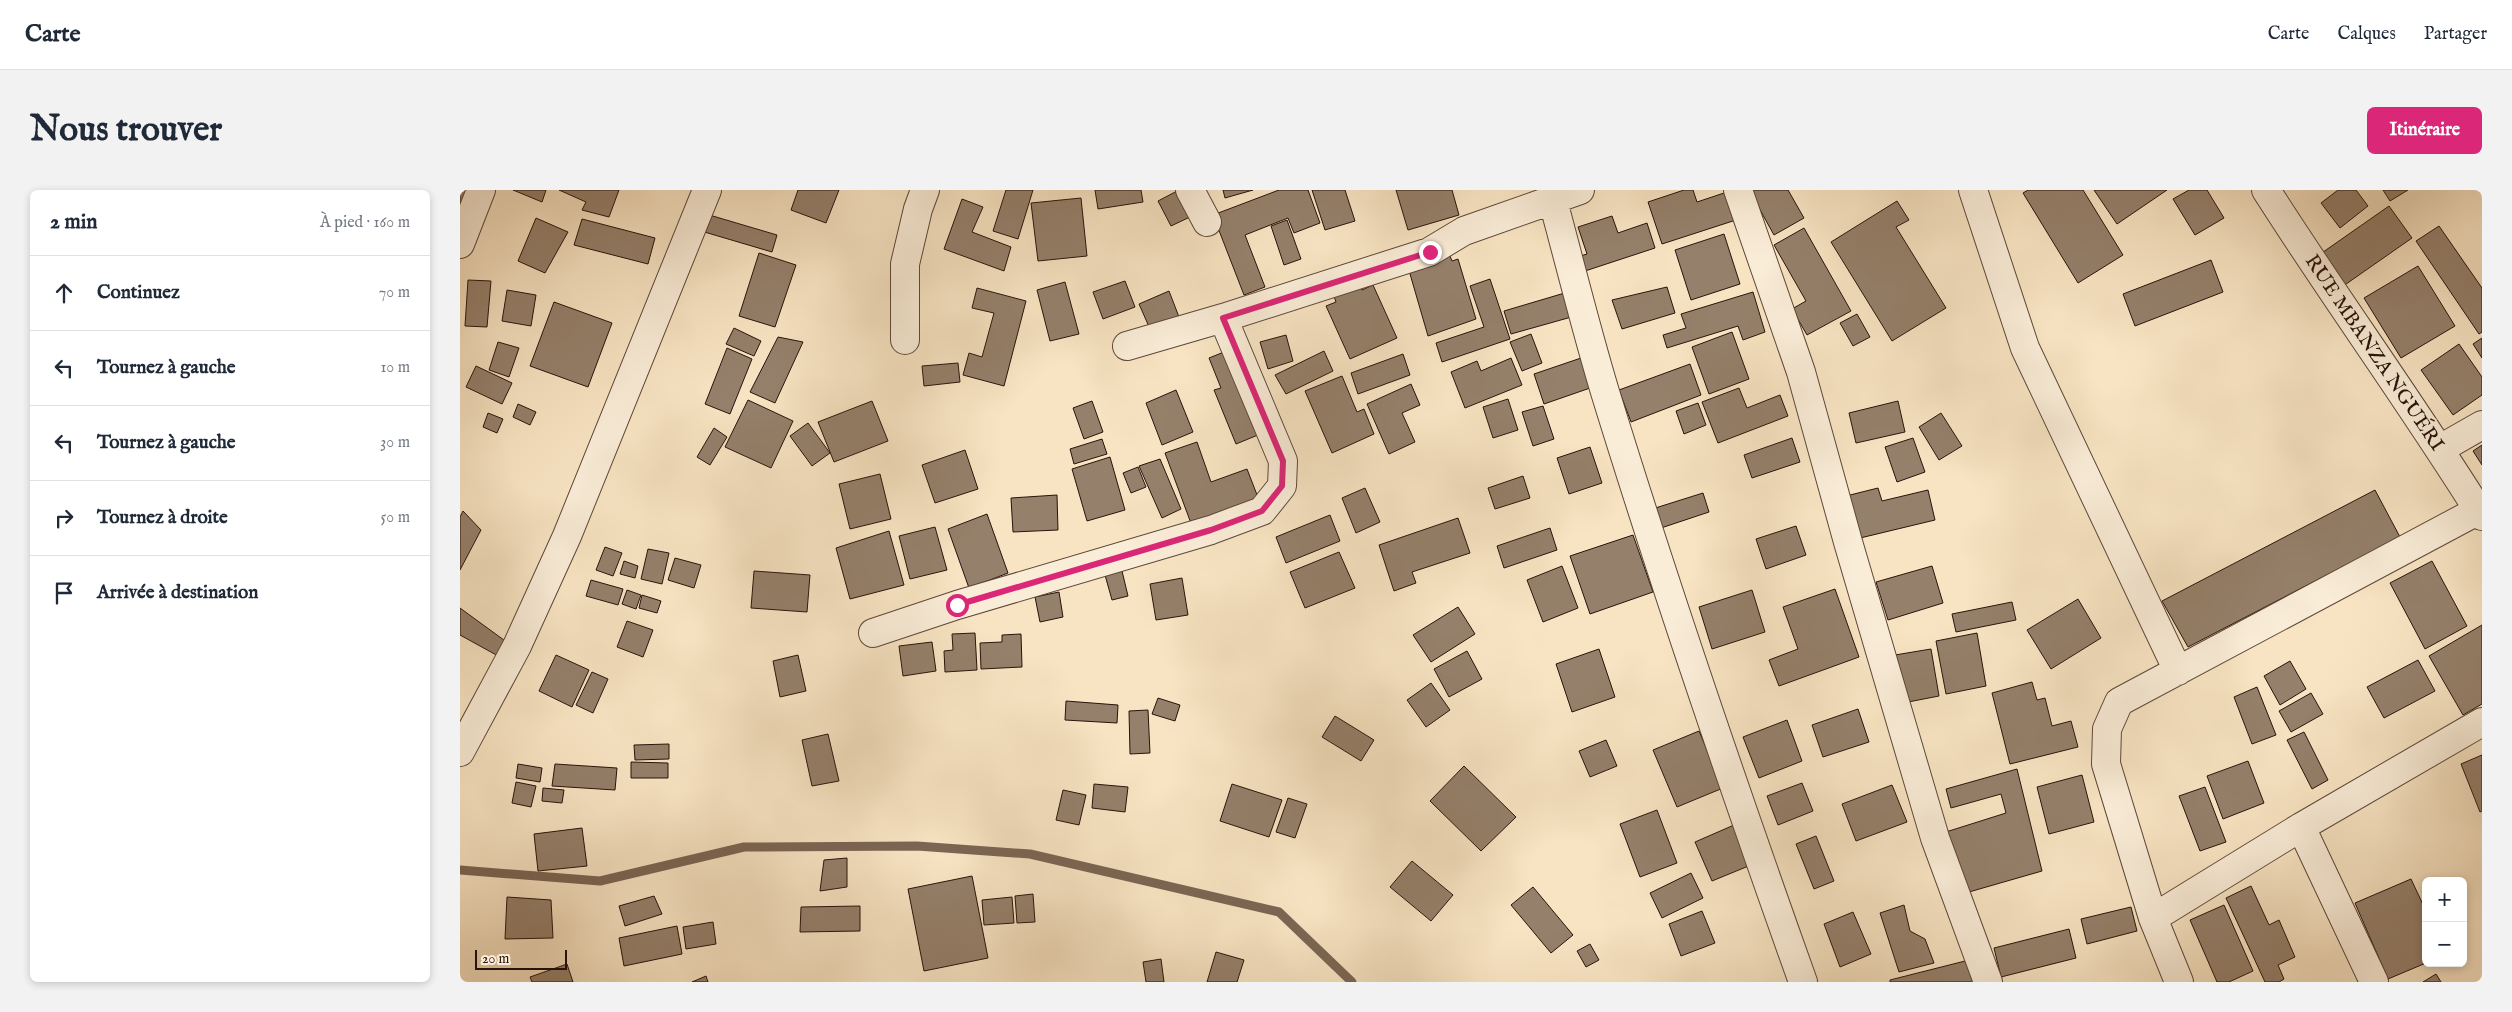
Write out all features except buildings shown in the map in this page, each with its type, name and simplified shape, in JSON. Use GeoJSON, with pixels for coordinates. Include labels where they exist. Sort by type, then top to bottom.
{"type":"FeatureCollection","features":[{"type":"Feature","properties":{"kind":"street"},"geometry":{"type":"LineString","coordinates":[[460,244],[481,190]]}},
{"type":"Feature","properties":{"kind":"street"},"geometry":{"type":"LineString","coordinates":[[460,752],[517,646],[566,536],[707,190]]}},
{"type":"Feature","properties":{"kind":"street"},"geometry":{"type":"LineString","coordinates":[[905,340],[905,264],[918,209],[925,190]]}},
{"type":"Feature","properties":{"kind":"street"},"geometry":{"type":"LineString","coordinates":[[1190,190],[1207,222]]}},
{"type":"Feature","properties":{"kind":"street"},"geometry":{"type":"LineString","coordinates":[[1127,346],[1223,318],[1430,252],[1464,231],[1554,201],[1580,190]]}},
{"type":"Feature","properties":{"kind":"street"},"geometry":{"type":"LineString","coordinates":[[1738,190],[1801,372],[1848,542],[1935,838],[1988,982]]}},
{"type":"Feature","properties":{"kind":"street"},"geometry":{"type":"LineString","coordinates":[[1973,190],[2025,348],[2178,671]]}},
{"type":"Feature","properties":{"kind":"street","name":"RUE MBANZA NGUÉRI"},"geometry":{"type":"LineString","coordinates":[[2266,190],[2318,272],[2440,449],[2480,513]]}},
{"type":"Feature","properties":{"kind":"street"},"geometry":{"type":"LineString","coordinates":[[1554,201],[1605,390],[1652,539],[1726,767],[1802,982]]}},
{"type":"Feature","properties":{"kind":"street"},"geometry":{"type":"LineString","coordinates":[[873,632],[957,605],[1211,530],[1262,511],[1282,486],[1283,461],[1223,318]]}},
{"type":"Feature","properties":{"kind":"street"},"geometry":{"type":"LineString","coordinates":[[2440,449],[2482,425]]}},
{"type":"Feature","properties":{"kind":"street"},"geometry":{"type":"LineString","coordinates":[[2179,982],[2153,918],[2106,764],[2107,729],[2119,702],[2480,513]]}},
{"type":"Feature","properties":{"kind":"street"},"geometry":{"type":"LineString","coordinates":[[2153,918],[2301,827],[2482,722]]}},
{"type":"Feature","properties":{"kind":"street"},"geometry":{"type":"LineString","coordinates":[[2301,827],[2374,982]]}},
{"type":"Feature","properties":{"kind":"waterway"},"geometry":{"type":"LineString","coordinates":[[460,870],[600,881],[744,847],[917,846],[1030,854],[1279,912],[1352,982]]}},
{"type":"Feature","properties":{"kind":"route"},"geometry":{"type":"LineString","coordinates":[[957,605],[1014,590],[1211,530],[1262,511],[1282,486],[1283,461],[1223,318],[1430,252]]}}]}
